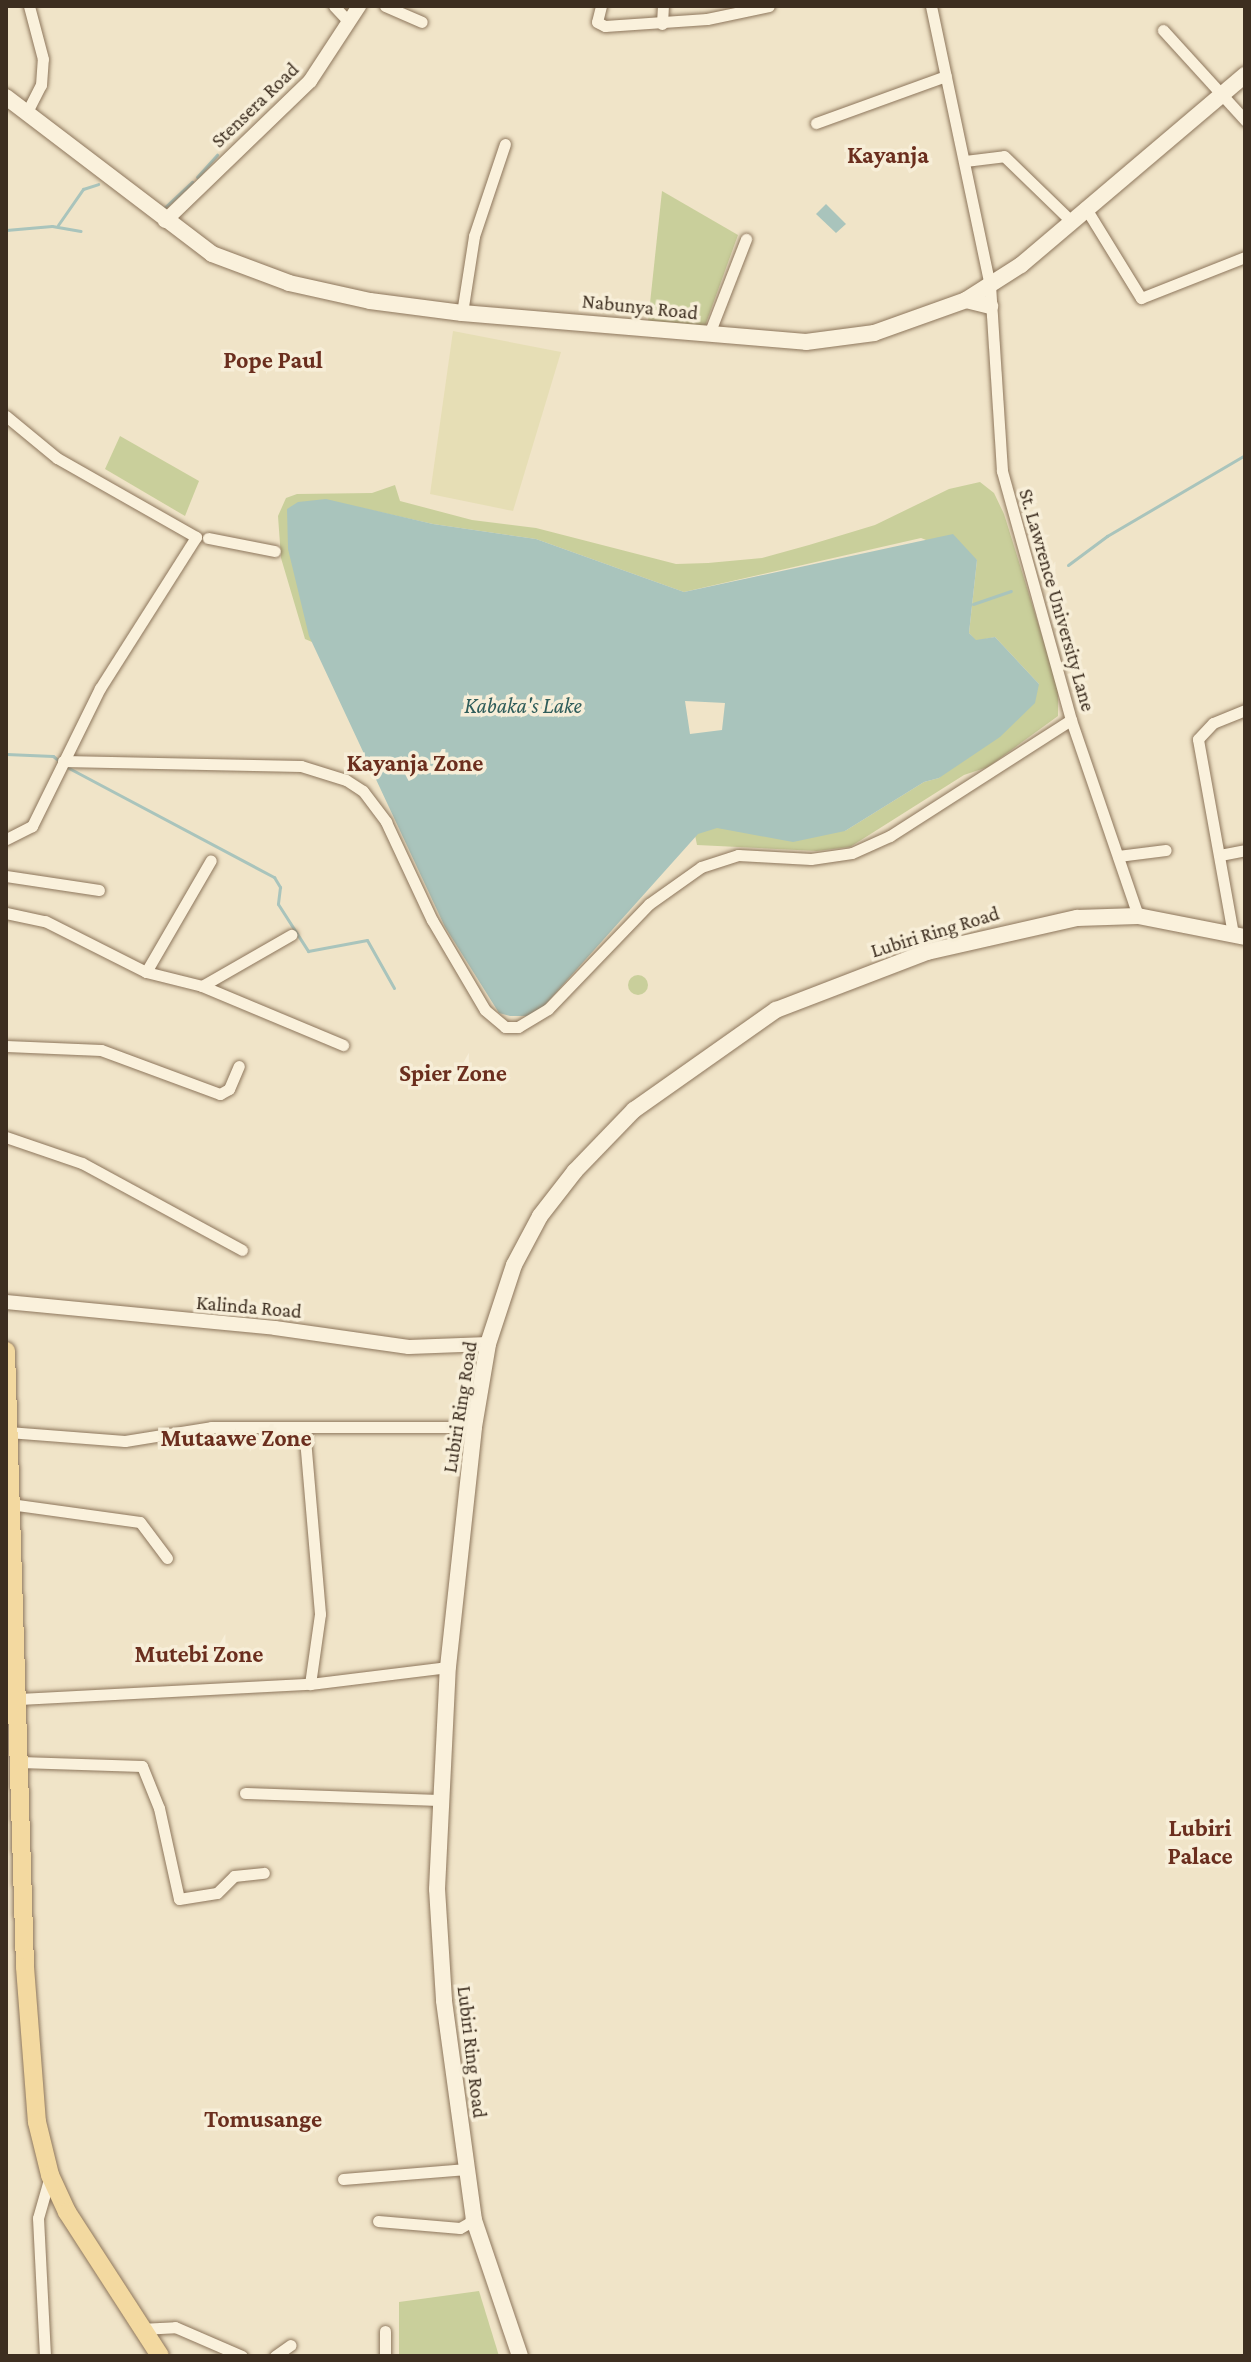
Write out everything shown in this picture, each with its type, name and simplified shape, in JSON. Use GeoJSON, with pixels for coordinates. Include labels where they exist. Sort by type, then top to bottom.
{"type":"FeatureCollection","features":[{"type":"Feature","properties":{"kind":"main road","name":"Nabunya Road"},"geometry":{"type":"LineString","coordinates":[[6,97],[28,110],[165,221],[222,259],[289,283],[370,301],[462,313],[774,342],[833,340],[905,325],[966,300],[990,285],[1071,221],[1245,75]]}},
{"type":"Feature","properties":{"kind":"main road"},"geometry":{"type":"LineString","coordinates":[[966,300],[990,306]]}},
{"type":"Feature","properties":{"kind":"main road","name":"Lubiri Ring Road"},"geometry":{"type":"LineString","coordinates":[[520,2356],[474,2220],[442,1968],[437,1889],[448,1667],[474,1427],[488,1344],[514,1265],[540,1216],[575,1171],[634,1110],[723,1043],[776,1010],[927,952],[1030,925],[1138,916],[1239,936]]}},
{"type":"Feature","properties":{"kind":"main road"},"geometry":{"type":"LineString","coordinates":[[6,1351],[11,1630],[19,1699],[29,2050],[37,2122],[50,2175],[88,2250],[160,2356]]}},
{"type":"Feature","properties":{"kind":"street"},"geometry":{"type":"LineString","coordinates":[[28,110],[41,85],[43,59],[29,6]]}},
{"type":"Feature","properties":{"kind":"street"},"geometry":{"type":"LineString","coordinates":[[334,6],[349,22]]}},
{"type":"Feature","properties":{"kind":"street","name":"Stensera Road"},"geometry":{"type":"LineString","coordinates":[[165,221],[310,81],[359,6]]}},
{"type":"Feature","properties":{"kind":"street"},"geometry":{"type":"LineString","coordinates":[[385,6],[422,22]]}},
{"type":"Feature","properties":{"kind":"street"},"geometry":{"type":"LineString","coordinates":[[601,6],[600,25],[662,24],[769,6]]}},
{"type":"Feature","properties":{"kind":"street"},"geometry":{"type":"LineString","coordinates":[[662,24],[663,6]]}},
{"type":"Feature","properties":{"kind":"street","name":"St. Lawrence University Lane"},"geometry":{"type":"LineString","coordinates":[[931,6],[990,285],[1002,471],[1071,720],[1138,916]]}},
{"type":"Feature","properties":{"kind":"street"},"geometry":{"type":"LineString","coordinates":[[1163,30],[1245,120]]}},
{"type":"Feature","properties":{"kind":"street"},"geometry":{"type":"LineString","coordinates":[[816,123],[946,76]]}},
{"type":"Feature","properties":{"kind":"street"},"geometry":{"type":"LineString","coordinates":[[462,313],[474,236],[505,144]]}},
{"type":"Feature","properties":{"kind":"street"},"geometry":{"type":"LineString","coordinates":[[965,161],[1004,156],[1071,221]]}},
{"type":"Feature","properties":{"kind":"street"},"geometry":{"type":"LineString","coordinates":[[1085,207],[1141,298],[1245,257]]}},
{"type":"Feature","properties":{"kind":"street"},"geometry":{"type":"LineString","coordinates":[[709,334],[746,239]]}},
{"type":"Feature","properties":{"kind":"street"},"geometry":{"type":"LineString","coordinates":[[6,416],[57,458],[196,537],[122,651],[32,826],[6,839]]}},
{"type":"Feature","properties":{"kind":"street"},"geometry":{"type":"LineString","coordinates":[[208,538],[275,551]]}},
{"type":"Feature","properties":{"kind":"street"},"geometry":{"type":"LineString","coordinates":[[1239,936],[1198,739],[1213,723],[1245,710]]}},
{"type":"Feature","properties":{"kind":"street"},"geometry":{"type":"LineString","coordinates":[[63,761],[301,766],[346,780],[363,791],[386,822],[432,920],[485,1010],[505,1027],[518,1027],[548,1009],[620,931],[701,867],[738,855],[825,858],[871,846],[1071,720]]}},
{"type":"Feature","properties":{"kind":"street"},"geometry":{"type":"LineString","coordinates":[[1118,856],[1166,850]]}},
{"type":"Feature","properties":{"kind":"street"},"geometry":{"type":"LineString","coordinates":[[1220,855],[1245,850]]}},
{"type":"Feature","properties":{"kind":"street"},"geometry":{"type":"LineString","coordinates":[[146,972],[211,860]]}},
{"type":"Feature","properties":{"kind":"street"},"geometry":{"type":"LineString","coordinates":[[6,876],[99,890]]}},
{"type":"Feature","properties":{"kind":"street"},"geometry":{"type":"LineString","coordinates":[[6,913],[45,921],[146,972],[202,986],[343,1045]]}},
{"type":"Feature","properties":{"kind":"street"},"geometry":{"type":"LineString","coordinates":[[202,986],[291,935]]}},
{"type":"Feature","properties":{"kind":"street"},"geometry":{"type":"LineString","coordinates":[[6,1046],[101,1050],[209,1093],[225,1093],[239,1066]]}},
{"type":"Feature","properties":{"kind":"street"},"geometry":{"type":"LineString","coordinates":[[6,1137],[82,1163],[242,1250]]}},
{"type":"Feature","properties":{"kind":"street","name":"Kalinda Road"},"geometry":{"type":"LineString","coordinates":[[6,1302],[275,1328],[409,1347],[488,1344]]}},
{"type":"Feature","properties":{"kind":"street"},"geometry":{"type":"LineString","coordinates":[[8,1432],[125,1441],[211,1427],[474,1427]]}},
{"type":"Feature","properties":{"kind":"street"},"geometry":{"type":"LineString","coordinates":[[304,1427],[320,1614],[310,1684]]}},
{"type":"Feature","properties":{"kind":"street"},"geometry":{"type":"LineString","coordinates":[[10,1504],[140,1522],[167,1558]]}},
{"type":"Feature","properties":{"kind":"street"},"geometry":{"type":"LineString","coordinates":[[19,1699],[310,1684],[448,1667]]}},
{"type":"Feature","properties":{"kind":"street"},"geometry":{"type":"LineString","coordinates":[[20,1762],[142,1766],[159,1808],[179,1899],[217,1893],[234,1876],[264,1873]]}},
{"type":"Feature","properties":{"kind":"street"},"geometry":{"type":"LineString","coordinates":[[245,1793],[440,1800]]}},
{"type":"Feature","properties":{"kind":"street"},"geometry":{"type":"LineString","coordinates":[[343,2179],[467,2169]]}},
{"type":"Feature","properties":{"kind":"street"},"geometry":{"type":"LineString","coordinates":[[45,2356],[38,2218],[50,2175]]}},
{"type":"Feature","properties":{"kind":"street"},"geometry":{"type":"LineString","coordinates":[[378,2221],[460,2228],[474,2220]]}},
{"type":"Feature","properties":{"kind":"street"},"geometry":{"type":"LineString","coordinates":[[140,2329],[175,2327],[242,2356]]}},
{"type":"Feature","properties":{"kind":"street"},"geometry":{"type":"LineString","coordinates":[[385,2331],[385,2356]]}},
{"type":"Feature","properties":{"kind":"street"},"geometry":{"type":"LineString","coordinates":[[275,2356],[291,2345]]}},
{"type":"Feature","properties":{"kind":"shaded area"},"geometry":{"type":"Polygon","coordinates":[[[453,331],[561,352],[513,511],[430,494],[453,331]]]}},
{"type":"Feature","properties":{"kind":"green space"},"geometry":{"type":"Polygon","coordinates":[[[662,191],[738,235],[705,326],[648,322],[662,191]]]}},
{"type":"Feature","properties":{"kind":"green space"},"geometry":{"type":"Polygon","coordinates":[[[120,436],[199,481],[185,516],[105,469],[120,436]]]}},
{"type":"Feature","properties":{"kind":"green space"},"geometry":{"type":"Polygon","coordinates":[[[980,482],[994,493],[1004,514],[1058,687],[1058,716],[988,767],[964,775],[850,847],[817,851],[697,845],[693,825],[845,831],[924,782],[939,778],[1039,684],[995,637],[976,641],[969,633],[977,560],[921,538],[684,592],[536,539],[433,524],[326,500],[312,642],[305,639],[281,558],[278,516],[286,498],[297,494],[372,493],[395,485],[400,501],[472,520],[536,528],[676,564],[762,558],[875,525],[949,489],[980,482]]]}},
{"type":"Feature","properties":{"kind":"green space"},"geometry":{"type":"Polygon","coordinates":[[[638,975],[645,978],[648,985],[645,992],[638,995],[631,992],[628,985],[631,978],[638,975]]]}},
{"type":"Feature","properties":{"kind":"green space"},"geometry":{"type":"Polygon","coordinates":[[[479,2291],[499,2356],[399,2356],[399,2302],[479,2291]]]}},
{"type":"Feature","properties":{"kind":"water"},"geometry":{"type":"Polygon","coordinates":[[[826,204],[846,224],[836,233],[816,214],[826,204]]]}},
{"type":"Feature","properties":{"kind":"water","name":"Kabaka's Lake"},"geometry":{"type":"Polygon","coordinates":[[[326,499],[433,524],[536,539],[684,592],[953,534],[977,560],[969,633],[976,640],[995,637],[1039,684],[1035,703],[1000,737],[939,778],[924,782],[845,831],[793,842],[717,828],[698,834],[535,1016],[499,1013],[445,927],[309,636],[288,549],[287,509],[298,502],[326,499]],[[685,701],[690,734],[722,730],[725,703],[685,701]]]}},
{"type":"Feature","properties":{"kind":"waterway"},"geometry":{"type":"LineString","coordinates":[[197,177],[217,155]]}},
{"type":"Feature","properties":{"kind":"waterway"},"geometry":{"type":"LineString","coordinates":[[163,209],[192,182]]}},
{"type":"Feature","properties":{"kind":"waterway"},"geometry":{"type":"LineString","coordinates":[[58,225],[83,189],[98,184]]}},
{"type":"Feature","properties":{"kind":"waterway"},"geometry":{"type":"LineString","coordinates":[[6,230],[52,226],[81,231]]}},
{"type":"Feature","properties":{"kind":"waterway"},"geometry":{"type":"LineString","coordinates":[[1068,565],[1107,536],[1245,455]]}},
{"type":"Feature","properties":{"kind":"waterway"},"geometry":{"type":"LineString","coordinates":[[973,604],[1011,591]]}},
{"type":"Feature","properties":{"kind":"waterway"},"geometry":{"type":"LineString","coordinates":[[6,754],[53,756],[59,761]]}},
{"type":"Feature","properties":{"kind":"waterway"},"geometry":{"type":"LineString","coordinates":[[65,766],[274,877],[280,887],[278,904],[308,951],[367,940],[394,988]]}},
{"type":"Feature","properties":{"kind":"district","name":"Kayanja"},"geometry":{"type":"Point","coordinates":[888,155]}},
{"type":"Feature","properties":{"kind":"district","name":"Pope Paul"},"geometry":{"type":"Point","coordinates":[273,360]}},
{"type":"Feature","properties":{"kind":"district","name":"Kayanja Zone"},"geometry":{"type":"Point","coordinates":[415,763]}},
{"type":"Feature","properties":{"kind":"district","name":"Spier Zone"},"geometry":{"type":"Point","coordinates":[453,1073]}},
{"type":"Feature","properties":{"kind":"district","name":"Mutaawe Zone"},"geometry":{"type":"Point","coordinates":[236,1438]}},
{"type":"Feature","properties":{"kind":"district","name":"Mutebi Zone"},"geometry":{"type":"Point","coordinates":[199,1654]}},
{"type":"Feature","properties":{"kind":"district","name":"Lubiri Palace"},"geometry":{"type":"Point","coordinates":[1200,1842]}},
{"type":"Feature","properties":{"kind":"district","name":"Tomusange"},"geometry":{"type":"Point","coordinates":[263,2119]}}]}
